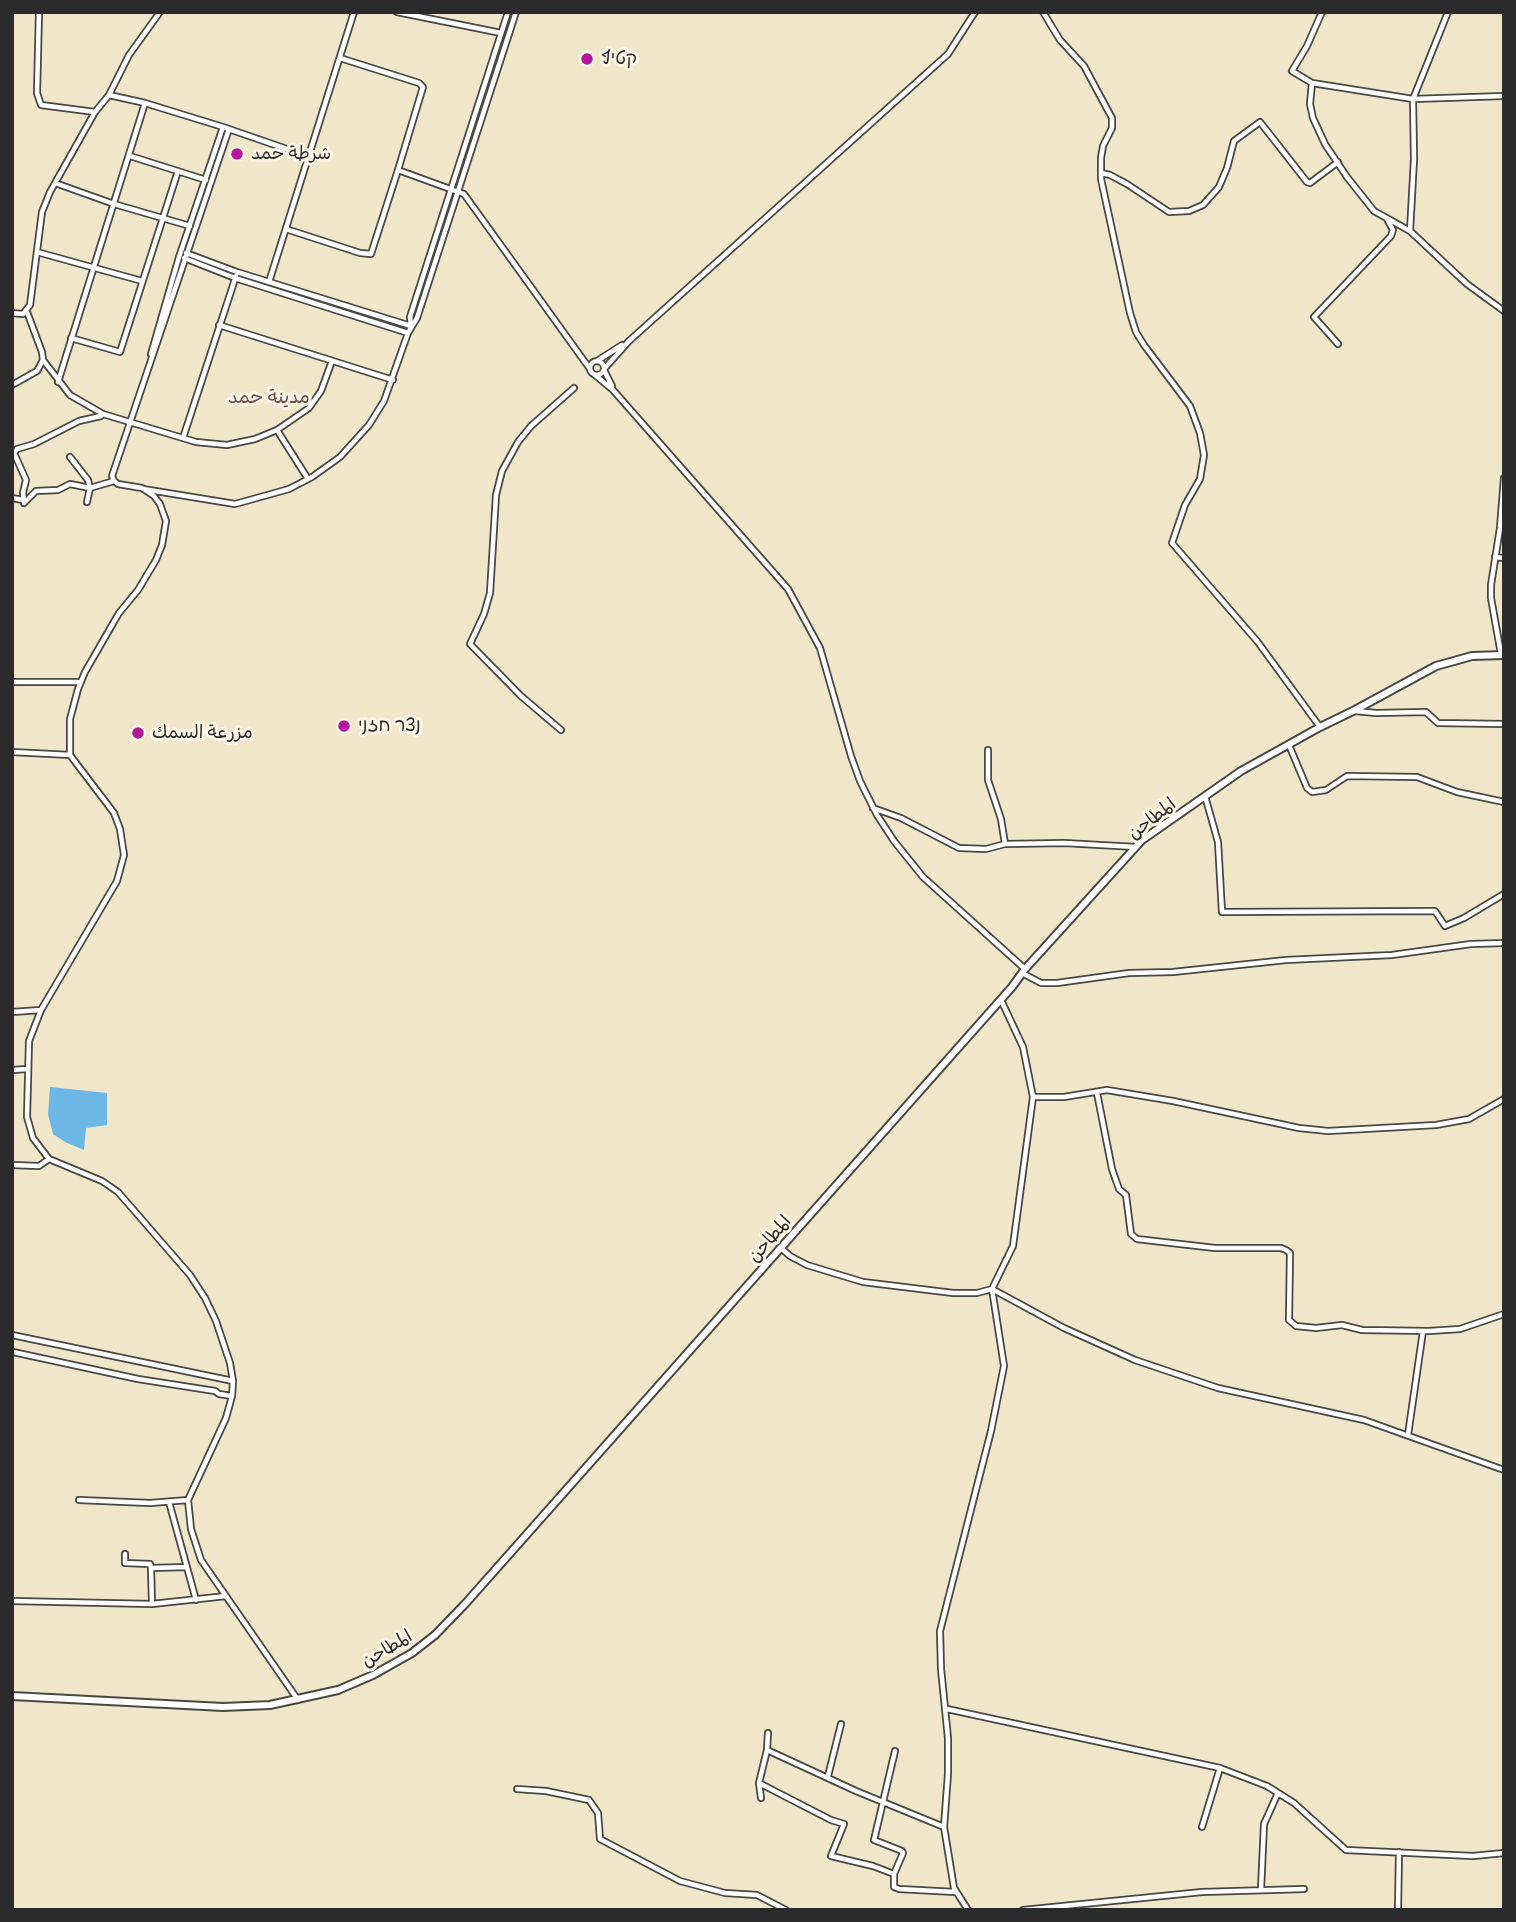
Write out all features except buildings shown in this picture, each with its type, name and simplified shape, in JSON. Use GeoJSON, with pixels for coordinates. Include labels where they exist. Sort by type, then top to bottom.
{"type":"FeatureCollection","features":[{"type":"Feature","properties":{"kind":"main road","name":"المطاحن"},"geometry":{"type":"LineString","coordinates":[[12,1696],[245,1707],[298,1700],[338,1690],[373,1675],[412,1653],[435,1635],[466,1604],[1001,1000],[1023,971],[1142,840],[1224,781],[1320,727],[1447,662],[1472,656],[1503,654]]}},
{"type":"Feature","properties":{"kind":"street"},"geometry":{"type":"LineString","coordinates":[[39,12],[37,93],[40,105],[95,112]]}},
{"type":"Feature","properties":{"kind":"street"},"geometry":{"type":"LineString","coordinates":[[160,12],[129,55],[109,95],[95,112],[42,212],[27,312],[43,360],[58,382],[76,401],[103,414],[196,442],[227,445],[255,439],[277,430],[309,408],[321,391],[332,361]]}},
{"type":"Feature","properties":{"kind":"street"},"geometry":{"type":"LineString","coordinates":[[269,282],[354,12]]}},
{"type":"Feature","properties":{"kind":"street"},"geometry":{"type":"LineString","coordinates":[[397,12],[501,33]]}},
{"type":"Feature","properties":{"kind":"street"},"geometry":{"type":"LineString","coordinates":[[411,326],[410,317],[508,12]]}},
{"type":"Feature","properties":{"kind":"street"},"geometry":{"type":"LineString","coordinates":[[12,498],[23,500],[24,503],[36,491],[58,490],[70,485],[90,488],[114,481],[236,504],[289,489],[340,457],[369,425],[384,401],[408,333],[418,317],[516,12]]}},
{"type":"Feature","properties":{"kind":"street"},"geometry":{"type":"LineString","coordinates":[[595,374],[600,374],[629,341],[948,54],[975,12]]}},
{"type":"Feature","properties":{"kind":"street"},"geometry":{"type":"LineString","coordinates":[[1043,12],[1060,40],[1084,66],[1112,118],[1112,128],[1103,146],[1101,173],[1136,332],[1190,406],[1200,433],[1204,455],[1200,479],[1185,505],[1172,543],[1257,641],[1320,727]]}},
{"type":"Feature","properties":{"kind":"street"},"geometry":{"type":"LineString","coordinates":[[1322,12],[1292,71],[1312,83],[1413,99],[1504,96]]}},
{"type":"Feature","properties":{"kind":"street"},"geometry":{"type":"LineString","coordinates":[[1410,230],[1414,159],[1413,99],[1448,12]]}},
{"type":"Feature","properties":{"kind":"street"},"geometry":{"type":"LineString","coordinates":[[286,229],[360,253],[371,254],[398,170],[423,87],[419,83],[340,58]]}},
{"type":"Feature","properties":{"kind":"street"},"geometry":{"type":"LineString","coordinates":[[1312,83],[1312,118],[1319,133],[1367,204],[1386,218],[1410,230],[1461,278],[1504,311]]}},
{"type":"Feature","properties":{"kind":"street"},"geometry":{"type":"LineString","coordinates":[[109,95],[145,103],[310,157]]}},
{"type":"Feature","properties":{"kind":"street"},"geometry":{"type":"LineString","coordinates":[[58,382],[145,103]]}},
{"type":"Feature","properties":{"kind":"street"},"geometry":{"type":"LineString","coordinates":[[1101,173],[1127,184],[1169,212],[1189,211],[1203,205],[1219,187],[1234,141],[1260,122],[1307,182],[1310,183],[1338,162]]}},
{"type":"Feature","properties":{"kind":"street"},"geometry":{"type":"LineString","coordinates":[[183,255],[190,226],[226,128]]}},
{"type":"Feature","properties":{"kind":"street"},"geometry":{"type":"LineString","coordinates":[[114,481],[113,476],[183,255],[226,128]]}},
{"type":"Feature","properties":{"kind":"street"},"geometry":{"type":"LineString","coordinates":[[130,156],[206,180]]}},
{"type":"Feature","properties":{"kind":"street"},"geometry":{"type":"LineString","coordinates":[[398,170],[464,194],[590,369],[613,390],[789,589],[820,648],[851,756],[873,808],[894,841],[923,877],[1023,971],[1041,983],[1057,983],[1129,973],[1173,972],[1286,960],[1392,955],[1471,944],[1504,943]]}},
{"type":"Feature","properties":{"kind":"street"},"geometry":{"type":"LineString","coordinates":[[71,338],[120,352],[178,171]]}},
{"type":"Feature","properties":{"kind":"street"},"geometry":{"type":"LineString","coordinates":[[55,183],[114,204],[190,226]]}},
{"type":"Feature","properties":{"kind":"street"},"geometry":{"type":"LineString","coordinates":[[1338,344],[1314,317],[1391,236],[1393,230],[1386,218]]}},
{"type":"Feature","properties":{"kind":"street"},"geometry":{"type":"LineString","coordinates":[[37,251],[142,281]]}},
{"type":"Feature","properties":{"kind":"street"},"geometry":{"type":"LineString","coordinates":[[183,255],[408,333]]}},
{"type":"Feature","properties":{"kind":"street"},"geometry":{"type":"LineString","coordinates":[[236,275],[269,282],[411,326]]}},
{"type":"Feature","properties":{"kind":"street"},"geometry":{"type":"LineString","coordinates":[[183,438],[236,275]]}},
{"type":"Feature","properties":{"kind":"street"},"geometry":{"type":"LineString","coordinates":[[1495,304],[1504,298]]}},
{"type":"Feature","properties":{"kind":"street"},"geometry":{"type":"LineString","coordinates":[[12,313],[27,312]]}},
{"type":"Feature","properties":{"kind":"street"},"geometry":{"type":"LineString","coordinates":[[219,325],[393,380]]}},
{"type":"Feature","properties":{"kind":"street"},"geometry":{"type":"LineString","coordinates":[[590,369],[595,361],[629,341]]}},
{"type":"Feature","properties":{"kind":"street"},"geometry":{"type":"LineString","coordinates":[[12,385],[37,371],[43,360]]}},
{"type":"Feature","properties":{"kind":"street"},"geometry":{"type":"LineString","coordinates":[[585,362],[603,363],[613,390]]}},
{"type":"Feature","properties":{"kind":"street"},"geometry":{"type":"LineString","coordinates":[[561,730],[521,696],[470,644],[490,593],[496,495],[502,471],[518,442],[531,426],[574,388]]}},
{"type":"Feature","properties":{"kind":"street"},"geometry":{"type":"LineString","coordinates":[[23,500],[26,480],[13,455],[17,449],[34,444],[79,421],[103,414]]}},
{"type":"Feature","properties":{"kind":"street"},"geometry":{"type":"LineString","coordinates":[[277,430],[308,479]]}},
{"type":"Feature","properties":{"kind":"street"},"geometry":{"type":"LineString","coordinates":[[70,457],[88,480],[90,488],[87,502]]}},
{"type":"Feature","properties":{"kind":"street"},"geometry":{"type":"LineString","coordinates":[[1503,654],[1491,598],[1504,478]]}},
{"type":"Feature","properties":{"kind":"street"},"geometry":{"type":"LineString","coordinates":[[142,488],[154,496],[163,512],[166,521],[162,545],[147,576],[119,613],[80,682],[70,719],[70,755],[114,813],[120,829],[124,855],[117,881],[41,1010],[29,1041],[27,1117],[33,1138],[49,1159],[102,1181],[118,1192],[190,1275],[216,1321],[230,1363],[232,1396],[226,1418],[188,1500],[191,1529],[201,1560],[298,1700]]}},
{"type":"Feature","properties":{"kind":"street"},"geometry":{"type":"LineString","coordinates":[[1495,557],[1504,558]]}},
{"type":"Feature","properties":{"kind":"street"},"geometry":{"type":"LineString","coordinates":[[12,682],[80,682]]}},
{"type":"Feature","properties":{"kind":"street"},"geometry":{"type":"LineString","coordinates":[[1355,710],[1376,713],[1426,712],[1438,723],[1504,724]]}},
{"type":"Feature","properties":{"kind":"street"},"geometry":{"type":"LineString","coordinates":[[1289,745],[1307,788],[1312,792],[1326,790],[1347,776],[1417,777],[1457,792],[1504,802]]}},
{"type":"Feature","properties":{"kind":"street"},"geometry":{"type":"LineString","coordinates":[[988,750],[988,780],[1001,819],[1005,844]]}},
{"type":"Feature","properties":{"kind":"street"},"geometry":{"type":"LineString","coordinates":[[12,752],[70,755]]}},
{"type":"Feature","properties":{"kind":"street"},"geometry":{"type":"LineString","coordinates":[[1205,796],[1218,842],[1222,912],[1435,911],[1442,924],[1449,925],[1504,894]]}},
{"type":"Feature","properties":{"kind":"street"},"geometry":{"type":"LineString","coordinates":[[873,808],[901,818],[959,848],[986,849],[1005,844],[1065,843],[1136,847]]}},
{"type":"Feature","properties":{"kind":"street"},"geometry":{"type":"LineString","coordinates":[[968,1910],[956,1892],[944,1827],[948,1774],[947,1709],[941,1668],[940,1631],[991,1431],[1004,1366],[992,1289],[1013,1246],[1033,1097],[1023,1048],[1001,1000]]}},
{"type":"Feature","properties":{"kind":"street"},"geometry":{"type":"LineString","coordinates":[[12,1012],[41,1010]]}},
{"type":"Feature","properties":{"kind":"street"},"geometry":{"type":"LineString","coordinates":[[12,1070],[27,1069]]}},
{"type":"Feature","properties":{"kind":"street"},"geometry":{"type":"LineString","coordinates":[[1033,1097],[1064,1097],[1107,1090],[1299,1128],[1328,1131],[1436,1125],[1469,1119],[1504,1099]]}},
{"type":"Feature","properties":{"kind":"street"},"geometry":{"type":"LineString","coordinates":[[1097,1093],[1112,1169],[1119,1189],[1126,1195],[1131,1234],[1137,1239],[1215,1248],[1281,1248],[1290,1253],[1289,1320],[1296,1326],[1316,1328],[1342,1325],[1362,1330],[1460,1329],[1504,1314]]}},
{"type":"Feature","properties":{"kind":"street"},"geometry":{"type":"LineString","coordinates":[[12,1165],[39,1166],[49,1159]]}},
{"type":"Feature","properties":{"kind":"street"},"geometry":{"type":"LineString","coordinates":[[781,1248],[807,1265],[863,1282],[953,1293],[977,1293],[992,1289],[1064,1328],[1135,1360],[1218,1388],[1331,1411],[1408,1435],[1504,1470]]}},
{"type":"Feature","properties":{"kind":"street"},"geometry":{"type":"LineString","coordinates":[[1408,1435],[1423,1331]]}},
{"type":"Feature","properties":{"kind":"street"},"geometry":{"type":"LineString","coordinates":[[12,1335],[233,1381]]}},
{"type":"Feature","properties":{"kind":"street"},"geometry":{"type":"LineString","coordinates":[[13,1352],[232,1396]]}},
{"type":"Feature","properties":{"kind":"street"},"geometry":{"type":"LineString","coordinates":[[79,1500],[188,1500]]}},
{"type":"Feature","properties":{"kind":"street"},"geometry":{"type":"LineString","coordinates":[[169,1502],[196,1600]]}},
{"type":"Feature","properties":{"kind":"street"},"geometry":{"type":"LineString","coordinates":[[125,1554],[125,1563],[150,1564],[152,1604]]}},
{"type":"Feature","properties":{"kind":"street"},"geometry":{"type":"LineString","coordinates":[[151,1568],[187,1567]]}},
{"type":"Feature","properties":{"kind":"street"},"geometry":{"type":"LineString","coordinates":[[12,1601],[152,1604],[226,1596]]}},
{"type":"Feature","properties":{"kind":"street"},"geometry":{"type":"LineString","coordinates":[[947,1709],[1220,1768],[1278,1793],[1346,1850],[1473,1856],[1504,1853]]}},
{"type":"Feature","properties":{"kind":"street"},"geometry":{"type":"LineString","coordinates":[[828,1776],[841,1724]]}},
{"type":"Feature","properties":{"kind":"street"},"geometry":{"type":"LineString","coordinates":[[761,1798],[759,1783],[768,1733]]}},
{"type":"Feature","properties":{"kind":"street"},"geometry":{"type":"LineString","coordinates":[[767,1750],[944,1827]]}},
{"type":"Feature","properties":{"kind":"street"},"geometry":{"type":"LineString","coordinates":[[895,1751],[874,1840],[904,1853],[894,1874],[893,1884],[900,1889],[956,1892]]}},
{"type":"Feature","properties":{"kind":"street"},"geometry":{"type":"LineString","coordinates":[[1202,1827],[1220,1768]]}},
{"type":"Feature","properties":{"kind":"street"},"geometry":{"type":"LineString","coordinates":[[759,1783],[844,1824],[831,1856],[894,1874]]}},
{"type":"Feature","properties":{"kind":"street"},"geometry":{"type":"LineString","coordinates":[[517,1789],[546,1791],[589,1801],[598,1813],[600,1839],[680,1881],[724,1893],[757,1895],[786,1910]]}},
{"type":"Feature","properties":{"kind":"street"},"geometry":{"type":"LineString","coordinates":[[1261,1889],[1264,1825],[1278,1793]]}},
{"type":"Feature","properties":{"kind":"street"},"geometry":{"type":"LineString","coordinates":[[1398,1910],[1399,1852]]}},
{"type":"Feature","properties":{"kind":"street"},"geometry":{"type":"LineString","coordinates":[[1023,1910],[1202,1892],[1304,1889]]}},
{"type":"Feature","properties":{"kind":"water"},"geometry":{"type":"Polygon","coordinates":[[[50,1087],[107,1093],[107,1125],[86,1128],[84,1150],[53,1134],[48,1114],[50,1087]]]}},
{"type":"Feature","properties":{"kind":"place","name":"קטיף"},"geometry":{"type":"Point","coordinates":[587,59]}},
{"type":"Feature","properties":{"kind":"place","name":"شرطة حمد"},"geometry":{"type":"Point","coordinates":[237,154]}},
{"type":"Feature","properties":{"kind":"place","name":"נצר חזני"},"geometry":{"type":"Point","coordinates":[344,726]}},
{"type":"Feature","properties":{"kind":"place","name":"مزرعة السمك"},"geometry":{"type":"Point","coordinates":[138,733]}},
{"type":"Feature","properties":{"kind":"district","name":"مدينة حمد"},"geometry":{"type":"Point","coordinates":[269,398]}}]}
